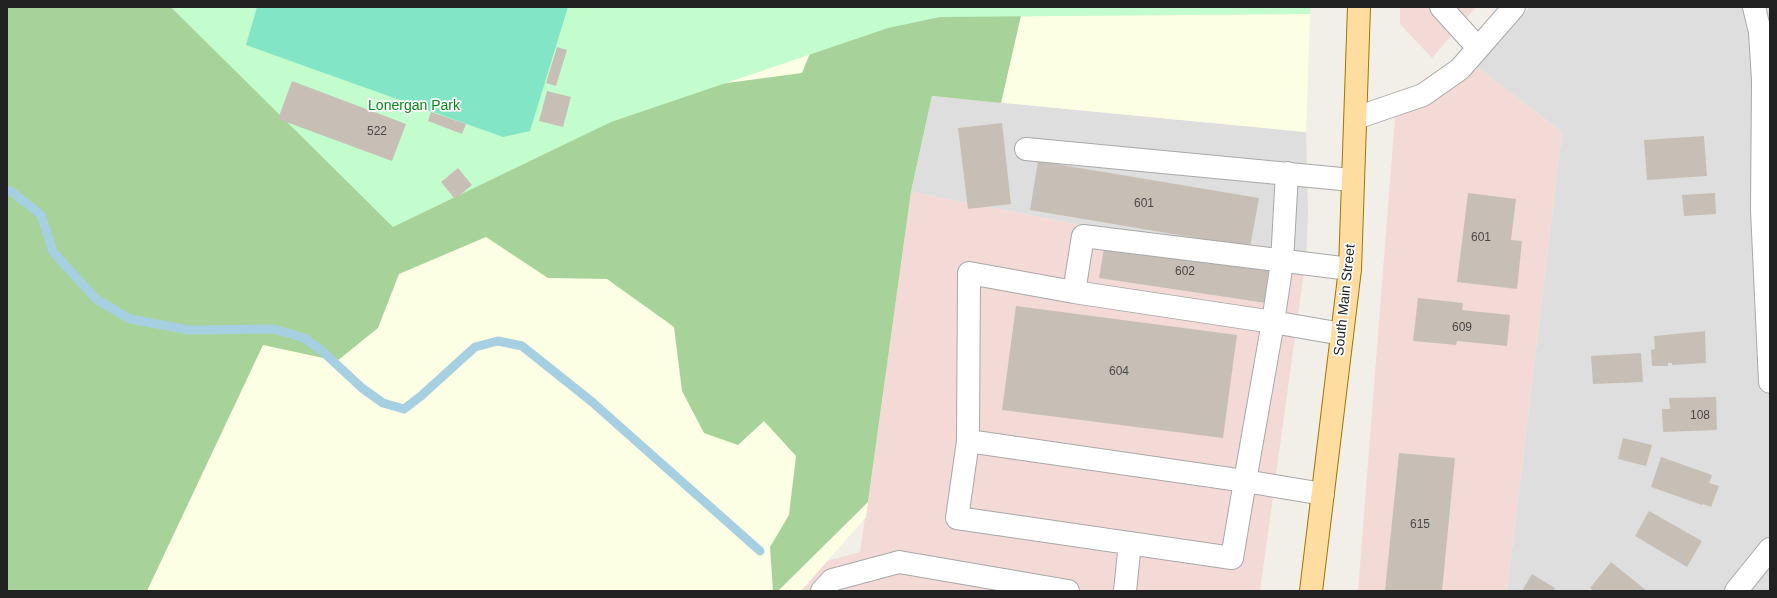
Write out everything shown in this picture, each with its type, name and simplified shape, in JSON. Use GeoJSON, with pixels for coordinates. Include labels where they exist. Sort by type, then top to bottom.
{"type":"FeatureCollection","features":[{"type":"Feature","properties":{"kind":"main road","name":"South Main Street"},"geometry":{"type":"LineString","coordinates":[[1311,591],[1350,269],[1359,7]]}},
{"type":"Feature","properties":{"kind":"street"},"geometry":{"type":"LineString","coordinates":[[1441,7],[1478,48]]}},
{"type":"Feature","properties":{"kind":"street"},"geometry":{"type":"LineString","coordinates":[[1356,118],[1423,95],[1460,69],[1514,7]]}},
{"type":"Feature","properties":{"kind":"street"},"geometry":{"type":"LineString","coordinates":[[1754,7],[1760,32],[1763,80],[1762,210],[1770,382]]}},
{"type":"Feature","properties":{"kind":"street"},"geometry":{"type":"LineString","coordinates":[[1026,149],[1352,180]]}},
{"type":"Feature","properties":{"kind":"street"},"geometry":{"type":"LineString","coordinates":[[1287,173],[1282,262],[1273,322],[1232,558],[956,518],[968,441],[969,273],[1074,292],[1273,322],[1342,334]]}},
{"type":"Feature","properties":{"kind":"street"},"geometry":{"type":"LineString","coordinates":[[1074,292],[1083,236],[1282,262],[1350,269]]}},
{"type":"Feature","properties":{"kind":"street"},"geometry":{"type":"LineString","coordinates":[[968,441],[1245,481],[1323,494]]}},
{"type":"Feature","properties":{"kind":"street"},"geometry":{"type":"LineString","coordinates":[[1126,591],[1130,543]]}},
{"type":"Feature","properties":{"kind":"street"},"geometry":{"type":"LineString","coordinates":[[1736,591],[1770,549]]}},
{"type":"Feature","properties":{"kind":"street"},"geometry":{"type":"LineString","coordinates":[[822,591],[832,580],[899,562],[1068,591]]}},
{"type":"Feature","properties":{"kind":"shaded area"},"geometry":{"type":"Polygon","coordinates":[[[7,7],[171,7],[393,226],[611,122],[888,28],[940,17],[1310,14],[1306,132],[932,96],[911,192],[866,517],[801,591],[7,591],[7,7]]]}},
{"type":"Feature","properties":{"kind":"shaded area"},"geometry":{"type":"Polygon","coordinates":[[[1400,7],[1476,7],[1432,58],[1400,24],[1400,7]]]}},
{"type":"Feature","properties":{"kind":"shaded area"},"geometry":{"type":"Polygon","coordinates":[[[1530,7],[1770,7],[1770,591],[1507,591],[1562,132],[1477,67],[1530,7]]]}},
{"type":"Feature","properties":{"kind":"shaded area"},"geometry":{"type":"Polygon","coordinates":[[[1477,67],[1562,132],[1507,591],[1358,591],[1395,117],[1432,100],[1477,67]]]}},
{"type":"Feature","properties":{"kind":"shaded area"},"geometry":{"type":"Polygon","coordinates":[[[932,96],[1306,132],[1308,214],[1306,257],[1111,231],[911,192],[932,96]]]}},
{"type":"Feature","properties":{"kind":"shaded area"},"geometry":{"type":"Polygon","coordinates":[[[911,192],[1111,231],[1306,257],[1260,591],[796,591],[827,561],[860,552],[911,192]]]}},
{"type":"Feature","properties":{"kind":"green space"},"geometry":{"type":"Polygon","coordinates":[[[7,7],[171,7],[393,226],[667,91],[802,73],[829,7],[1023,7],[1001,103],[932,96],[911,192],[868,502],[778,591],[773,591],[770,547],[789,515],[796,456],[764,421],[738,445],[704,433],[682,391],[674,327],[607,279],[548,278],[486,237],[399,274],[378,328],[337,361],[263,345],[147,591],[7,591],[7,7]]]}},
{"type":"Feature","properties":{"kind":"green space","name":"Lonergan Park"},"geometry":{"type":"Polygon","coordinates":[[[171,7],[1311,7],[1310,14],[940,17],[888,28],[611,122],[393,227],[171,7]]]}},
{"type":"Feature","properties":{"kind":"green space"},"geometry":{"type":"Polygon","coordinates":[[[257,7],[568,7],[530,131],[503,137],[246,45],[257,7]]]}},
{"type":"Feature","properties":{"kind":"building"},"geometry":{"type":"Polygon","coordinates":[[[557,47],[567,50],[556,86],[546,83],[557,47]]]}},
{"type":"Feature","properties":{"kind":"building"},"geometry":{"type":"Polygon","coordinates":[[[292,81],[406,124],[392,161],[278,119],[292,81]]]}},
{"type":"Feature","properties":{"kind":"building"},"geometry":{"type":"Polygon","coordinates":[[[547,91],[571,97],[563,127],[539,121],[547,91]]]}},
{"type":"Feature","properties":{"kind":"building"},"geometry":{"type":"Polygon","coordinates":[[[431,112],[466,124],[462,134],[428,121],[431,112]]]}},
{"type":"Feature","properties":{"kind":"building"},"geometry":{"type":"Polygon","coordinates":[[[1002,123],[1011,204],[968,209],[958,128],[1002,123]]]}},
{"type":"Feature","properties":{"kind":"building"},"geometry":{"type":"Polygon","coordinates":[[[1704,136],[1707,176],[1647,180],[1644,140],[1704,136]]]}},
{"type":"Feature","properties":{"kind":"building"},"geometry":{"type":"Polygon","coordinates":[[[1038,161],[1259,198],[1250,247],[1030,210],[1038,161]]]}},
{"type":"Feature","properties":{"kind":"building"},"geometry":{"type":"Polygon","coordinates":[[[458,168],[472,185],[455,199],[441,182],[458,168]]]}},
{"type":"Feature","properties":{"kind":"building"},"geometry":{"type":"Polygon","coordinates":[[[1468,193],[1516,199],[1511,240],[1522,241],[1517,289],[1457,282],[1468,193]]]}},
{"type":"Feature","properties":{"kind":"building"},"geometry":{"type":"Polygon","coordinates":[[[1715,193],[1716,214],[1684,216],[1682,195],[1715,193]]]}},
{"type":"Feature","properties":{"kind":"building"},"geometry":{"type":"Polygon","coordinates":[[[1105,242],[1271,267],[1266,303],[1099,278],[1105,242]]]}},
{"type":"Feature","properties":{"kind":"building"},"geometry":{"type":"Polygon","coordinates":[[[1418,298],[1463,303],[1462,310],[1510,315],[1507,346],[1457,341],[1456,345],[1413,341],[1418,298]]]}},
{"type":"Feature","properties":{"kind":"building"},"geometry":{"type":"Polygon","coordinates":[[[1016,306],[1237,335],[1223,438],[1002,410],[1016,306]]]}},
{"type":"Feature","properties":{"kind":"building"},"geometry":{"type":"Polygon","coordinates":[[[1705,331],[1706,363],[1672,365],[1672,363],[1668,363],[1668,366],[1652,366],[1651,350],[1655,349],[1654,336],[1705,331]]]}},
{"type":"Feature","properties":{"kind":"building"},"geometry":{"type":"Polygon","coordinates":[[[1641,353],[1643,382],[1593,384],[1591,356],[1641,353]]]}},
{"type":"Feature","properties":{"kind":"building"},"geometry":{"type":"Polygon","coordinates":[[[1716,397],[1717,430],[1663,432],[1662,409],[1670,409],[1669,398],[1716,397]]]}},
{"type":"Feature","properties":{"kind":"building"},"geometry":{"type":"Polygon","coordinates":[[[1623,438],[1652,445],[1646,466],[1618,459],[1623,438]]]}},
{"type":"Feature","properties":{"kind":"building"},"geometry":{"type":"Polygon","coordinates":[[[1399,453],[1455,458],[1442,591],[1385,591],[1399,453]]]}},
{"type":"Feature","properties":{"kind":"building"},"geometry":{"type":"Polygon","coordinates":[[[1661,457],[1712,475],[1709,483],[1719,486],[1711,507],[1651,487],[1661,457]]]}},
{"type":"Feature","properties":{"kind":"building"},"geometry":{"type":"Polygon","coordinates":[[[1649,511],[1702,541],[1687,567],[1635,536],[1649,511]]]}},
{"type":"Feature","properties":{"kind":"building"},"geometry":{"type":"Polygon","coordinates":[[[1611,562],[1647,591],[1594,591],[1590,588],[1611,562]]]}},
{"type":"Feature","properties":{"kind":"building"},"geometry":{"type":"Polygon","coordinates":[[[1532,574],[1555,588],[1554,591],[1522,591],[1532,574]]]}},
{"type":"Feature","properties":{"kind":"waterway"},"geometry":{"type":"LineString","coordinates":[[7,191],[11,191],[41,215],[53,252],[96,299],[130,319],[189,330],[274,329],[304,338],[321,350],[362,388],[383,403],[404,409],[421,396],[475,347],[498,341],[522,346],[591,401],[760,551]]}}]}
